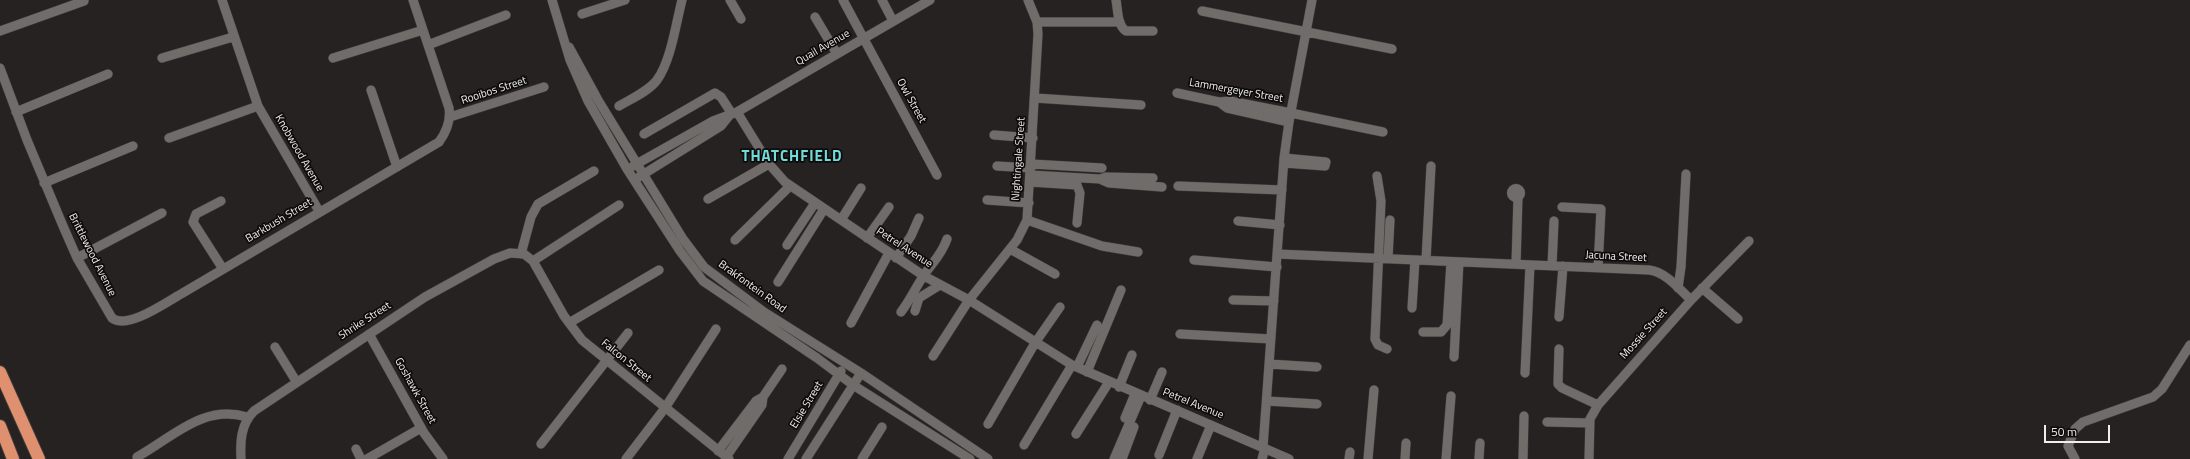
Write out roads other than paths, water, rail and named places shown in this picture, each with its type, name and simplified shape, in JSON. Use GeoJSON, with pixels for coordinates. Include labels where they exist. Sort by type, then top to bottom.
{"type":"FeatureCollection","features":[{"type":"Feature","properties":{"kind":"highway"},"geometry":{"type":"LineString","coordinates":[[0,372],[39,459]]}},
{"type":"Feature","properties":{"kind":"highway"},"geometry":{"type":"LineString","coordinates":[[0,426],[13,459]]}},
{"type":"Feature","properties":{"kind":"street","name":"Knobwood Avenue"},"geometry":{"type":"LineString","coordinates":[[222,0],[233,37],[258,106],[319,211]]}},
{"type":"Feature","properties":{"kind":"street","name":"Rooibos Street"},"geometry":{"type":"LineString","coordinates":[[414,0],[450,118],[544,87]]}},
{"type":"Feature","properties":{"kind":"street","name":"Brakfontein Road"},"geometry":{"type":"LineString","coordinates":[[552,0],[570,60],[582,90],[627,169],[680,251],[703,281],[817,358],[853,385],[970,459]]}},
{"type":"Feature","properties":{"kind":"street"},"geometry":{"type":"LineString","coordinates":[[582,14],[625,0]]}},
{"type":"Feature","properties":{"kind":"street"},"geometry":{"type":"LineString","coordinates":[[619,106],[652,86],[657,80],[667,59],[682,0]]}},
{"type":"Feature","properties":{"kind":"street"},"geometry":{"type":"LineString","coordinates":[[730,0],[741,19]]}},
{"type":"Feature","properties":{"kind":"street","name":"Owl Street"},"geometry":{"type":"LineString","coordinates":[[843,0],[937,175]]}},
{"type":"Feature","properties":{"kind":"street"},"geometry":{"type":"LineString","coordinates":[[882,0],[893,21]]}},
{"type":"Feature","properties":{"kind":"street","name":"Nightingale Street"},"geometry":{"type":"LineString","coordinates":[[933,356],[969,300],[1017,240],[1027,220],[1038,52],[1037,22],[1028,0]]}},
{"type":"Feature","properties":{"kind":"street"},"geometry":{"type":"LineString","coordinates":[[1116,0],[1120,22],[1126,31],[1154,31]]}},
{"type":"Feature","properties":{"kind":"street","name":"Lammergeyer Street"},"geometry":{"type":"LineString","coordinates":[[1262,459],[1284,161],[1290,117],[1312,0]]}},
{"type":"Feature","properties":{"kind":"street"},"geometry":{"type":"LineString","coordinates":[[0,31],[84,1]]}},
{"type":"Feature","properties":{"kind":"street","name":"Quail Avenue"},"geometry":{"type":"LineString","coordinates":[[634,180],[713,121],[733,114],[863,39],[924,1]]}},
{"type":"Feature","properties":{"kind":"street"},"geometry":{"type":"LineString","coordinates":[[1202,11],[1392,49]]}},
{"type":"Feature","properties":{"kind":"street"},"geometry":{"type":"LineString","coordinates":[[428,45],[506,15]]}},
{"type":"Feature","properties":{"kind":"street"},"geometry":{"type":"LineString","coordinates":[[815,17],[836,54]]}},
{"type":"Feature","properties":{"kind":"street"},"geometry":{"type":"LineString","coordinates":[[1037,22],[1120,22]]}},
{"type":"Feature","properties":{"kind":"street"},"geometry":{"type":"LineString","coordinates":[[333,58],[423,30]]}},
{"type":"Feature","properties":{"kind":"street"},"geometry":{"type":"LineString","coordinates":[[162,58],[233,37]]}},
{"type":"Feature","properties":{"kind":"street","name":"Brakfontein Road"},"geometry":{"type":"LineString","coordinates":[[565,40],[598,100],[638,163],[683,239],[704,267],[764,312],[861,372],[988,459]]}},
{"type":"Feature","properties":{"kind":"street","name":"Brittlewood Avenue"},"geometry":{"type":"LineString","coordinates":[[0,68],[44,183],[77,258],[112,318],[121,322],[131,321]]}},
{"type":"Feature","properties":{"kind":"street"},"geometry":{"type":"LineString","coordinates":[[16,112],[108,74]]}},
{"type":"Feature","properties":{"kind":"street"},"geometry":{"type":"LineString","coordinates":[[371,90],[397,167]]}},
{"type":"Feature","properties":{"kind":"street","name":"Petrel Avenue"},"geometry":{"type":"LineString","coordinates":[[644,134],[715,93],[721,97],[777,175],[819,206],[924,276],[969,300],[1035,343],[1074,366],[1289,459]]}},
{"type":"Feature","properties":{"kind":"street","name":"Lammergeyer Street"},"geometry":{"type":"LineString","coordinates":[[1177,93],[1219,102],[1226,108],[1242,107],[1290,117],[1384,132]]}},
{"type":"Feature","properties":{"kind":"street"},"geometry":{"type":"LineString","coordinates":[[1035,98],[1141,105]]}},
{"type":"Feature","properties":{"kind":"street"},"geometry":{"type":"LineString","coordinates":[[169,138],[258,106]]}},
{"type":"Feature","properties":{"kind":"street","name":"Barkbush Street"},"geometry":{"type":"LineString","coordinates":[[131,321],[223,269],[319,211],[439,142],[445,134],[450,118]]}},
{"type":"Feature","properties":{"kind":"street"},"geometry":{"type":"LineString","coordinates":[[994,135],[1033,138]]}},
{"type":"Feature","properties":{"kind":"street","name":"Quail Avenue"},"geometry":{"type":"LineString","coordinates":[[627,169],[691,138]]}},
{"type":"Feature","properties":{"kind":"street"},"geometry":{"type":"LineString","coordinates":[[44,183],[133,146]]}},
{"type":"Feature","properties":{"kind":"street"},"geometry":{"type":"LineString","coordinates":[[1284,161],[1305,162]]}},
{"type":"Feature","properties":{"kind":"street"},"geometry":{"type":"LineString","coordinates":[[708,199],[769,164]]}},
{"type":"Feature","properties":{"kind":"street"},"geometry":{"type":"LineString","coordinates":[[997,166],[1031,172],[1100,179],[1109,183],[1162,187]]}},
{"type":"Feature","properties":{"kind":"street"},"geometry":{"type":"LineString","coordinates":[[1426,260],[1430,166]]}},
{"type":"Feature","properties":{"kind":"street"},"geometry":{"type":"LineString","coordinates":[[1031,172],[1102,168]]}},
{"type":"Feature","properties":{"kind":"street"},"geometry":{"type":"LineString","coordinates":[[594,171],[538,204],[531,217],[522,254],[533,261],[619,205]]}},
{"type":"Feature","properties":{"kind":"street"},"geometry":{"type":"LineString","coordinates":[[1031,172],[1077,185],[1080,193],[1078,223]]}},
{"type":"Feature","properties":{"kind":"street"},"geometry":{"type":"LineString","coordinates":[[1678,288],[1681,267],[1686,174]]}},
{"type":"Feature","properties":{"kind":"street"},"geometry":{"type":"LineString","coordinates":[[1377,176],[1381,201],[1375,339],[1378,344],[1387,350]]}},
{"type":"Feature","properties":{"kind":"street"},"geometry":{"type":"LineString","coordinates":[[1100,179],[1106,177],[1153,178]]}},
{"type":"Feature","properties":{"kind":"street"},"geometry":{"type":"LineString","coordinates":[[735,240],[790,186]]}},
{"type":"Feature","properties":{"kind":"street"},"geometry":{"type":"LineString","coordinates":[[1178,186],[1282,190]]}},
{"type":"Feature","properties":{"kind":"street"},"geometry":{"type":"LineString","coordinates":[[841,220],[861,188]]}},
{"type":"Feature","properties":{"kind":"street"},"geometry":{"type":"LineString","coordinates":[[1513,264],[1516,197]]}},
{"type":"Feature","properties":{"kind":"street"},"geometry":{"type":"LineString","coordinates":[[987,200],[1029,203]]}},
{"type":"Feature","properties":{"kind":"street"},"geometry":{"type":"LineString","coordinates":[[221,201],[196,214],[193,222],[223,269]]}},
{"type":"Feature","properties":{"kind":"street"},"geometry":{"type":"LineString","coordinates":[[787,245],[819,206]]}},
{"type":"Feature","properties":{"kind":"street"},"geometry":{"type":"LineString","coordinates":[[782,265],[819,206]]}},
{"type":"Feature","properties":{"kind":"street"},"geometry":{"type":"LineString","coordinates":[[778,282],[819,206]]}},
{"type":"Feature","properties":{"kind":"street"},"geometry":{"type":"LineString","coordinates":[[867,238],[889,207]]}},
{"type":"Feature","properties":{"kind":"street"},"geometry":{"type":"LineString","coordinates":[[1562,207],[1601,209],[1598,268]]}},
{"type":"Feature","properties":{"kind":"street"},"geometry":{"type":"LineString","coordinates":[[77,258],[162,213]]}},
{"type":"Feature","properties":{"kind":"street"},"geometry":{"type":"LineString","coordinates":[[851,323],[893,256],[911,236],[919,218]]}},
{"type":"Feature","properties":{"kind":"street"},"geometry":{"type":"LineString","coordinates":[[1027,220],[1102,246],[1138,252]]}},
{"type":"Feature","properties":{"kind":"street"},"geometry":{"type":"LineString","coordinates":[[1388,258],[1390,220]]}},
{"type":"Feature","properties":{"kind":"street"},"geometry":{"type":"LineString","coordinates":[[1238,221],[1280,225]]}},
{"type":"Feature","properties":{"kind":"street"},"geometry":{"type":"LineString","coordinates":[[1552,266],[1554,221]]}},
{"type":"Feature","properties":{"kind":"street"},"geometry":{"type":"LineString","coordinates":[[901,312],[942,251],[947,238]]}},
{"type":"Feature","properties":{"kind":"street","name":"Mossie Street"},"geometry":{"type":"LineString","coordinates":[[1588,459],[1590,423],[1598,405],[1702,288],[1749,241]]}},
{"type":"Feature","properties":{"kind":"street"},"geometry":{"type":"LineString","coordinates":[[1010,249],[1055,274]]}},
{"type":"Feature","properties":{"kind":"street","name":"Shrike Street"},"geometry":{"type":"LineString","coordinates":[[248,417],[296,381],[425,297],[494,259],[510,253],[522,254]]}},
{"type":"Feature","properties":{"kind":"street","name":"Jacuna Street"},"geometry":{"type":"LineString","coordinates":[[1277,254],[1654,271],[1664,276],[1691,300]]}},
{"type":"Feature","properties":{"kind":"street"},"geometry":{"type":"LineString","coordinates":[[1194,260],[1276,267]]}},
{"type":"Feature","properties":{"kind":"street"},"geometry":{"type":"LineString","coordinates":[[1412,308],[1415,260]]}},
{"type":"Feature","properties":{"kind":"street","name":"Falcon Street"},"geometry":{"type":"LineString","coordinates":[[533,261],[569,323],[582,340],[722,456]]}},
{"type":"Feature","properties":{"kind":"street"},"geometry":{"type":"LineString","coordinates":[[1424,332],[1442,332],[1446,326],[1455,262]]}},
{"type":"Feature","properties":{"kind":"street"},"geometry":{"type":"LineString","coordinates":[[1454,357],[1455,262]]}},
{"type":"Feature","properties":{"kind":"street"},"geometry":{"type":"LineString","coordinates":[[1526,373],[1530,265]]}},
{"type":"Feature","properties":{"kind":"street"},"geometry":{"type":"LineString","coordinates":[[1559,317],[1563,266]]}},
{"type":"Feature","properties":{"kind":"street"},"geometry":{"type":"LineString","coordinates":[[569,323],[659,270]]}},
{"type":"Feature","properties":{"kind":"street"},"geometry":{"type":"LineString","coordinates":[[915,311],[919,298],[940,285]]}},
{"type":"Feature","properties":{"kind":"street"},"geometry":{"type":"LineString","coordinates":[[1702,288],[1738,319]]}},
{"type":"Feature","properties":{"kind":"street"},"geometry":{"type":"LineString","coordinates":[[1087,372],[1121,290]]}},
{"type":"Feature","properties":{"kind":"street"},"geometry":{"type":"LineString","coordinates":[[1233,300],[1274,301]]}},
{"type":"Feature","properties":{"kind":"street"},"geometry":{"type":"LineString","coordinates":[[988,424],[1035,343],[1060,307]]}},
{"type":"Feature","properties":{"kind":"street"},"geometry":{"type":"LineString","coordinates":[[1024,445],[1074,366],[1097,325]]}},
{"type":"Feature","properties":{"kind":"street"},"geometry":{"type":"LineString","coordinates":[[626,459],[665,408],[716,329]]}},
{"type":"Feature","properties":{"kind":"street"},"geometry":{"type":"LineString","coordinates":[[541,444],[628,333]]}},
{"type":"Feature","properties":{"kind":"street","name":"Goshawk Street"},"geometry":{"type":"LineString","coordinates":[[368,334],[421,428],[441,458]]}},
{"type":"Feature","properties":{"kind":"street"},"geometry":{"type":"LineString","coordinates":[[1180,334],[1271,339]]}},
{"type":"Feature","properties":{"kind":"street"},"geometry":{"type":"LineString","coordinates":[[2075,459],[2068,446],[2075,429],[2083,422],[2153,397],[2162,389],[2190,345]]}},
{"type":"Feature","properties":{"kind":"street"},"geometry":{"type":"LineString","coordinates":[[275,347],[296,381]]}},
{"type":"Feature","properties":{"kind":"street"},"geometry":{"type":"LineString","coordinates":[[1559,349],[1558,384],[1562,388],[1598,405]]}},
{"type":"Feature","properties":{"kind":"street"},"geometry":{"type":"LineString","coordinates":[[1119,386],[1132,355]]}},
{"type":"Feature","properties":{"kind":"street","name":"Elsie Street"},"geometry":{"type":"LineString","coordinates":[[788,459],[846,363]]}},
{"type":"Feature","properties":{"kind":"street"},"geometry":{"type":"LineString","coordinates":[[1269,364],[1317,367]]}},
{"type":"Feature","properties":{"kind":"street"},"geometry":{"type":"LineString","coordinates":[[722,456],[756,401],[763,397],[782,369]]}},
{"type":"Feature","properties":{"kind":"street"},"geometry":{"type":"LineString","coordinates":[[806,459],[861,372]]}},
{"type":"Feature","properties":{"kind":"street"},"geometry":{"type":"LineString","coordinates":[[1115,444],[1143,397],[1162,372]]}},
{"type":"Feature","properties":{"kind":"street"},"geometry":{"type":"LineString","coordinates":[[1076,434],[1109,382]]}},
{"type":"Feature","properties":{"kind":"street"},"geometry":{"type":"LineString","coordinates":[[1368,459],[1374,390]]}},
{"type":"Feature","properties":{"kind":"street"},"geometry":{"type":"LineString","coordinates":[[1446,459],[1451,396]]}},
{"type":"Feature","properties":{"kind":"street"},"geometry":{"type":"LineString","coordinates":[[1114,459],[1143,397]]}},
{"type":"Feature","properties":{"kind":"street"},"geometry":{"type":"LineString","coordinates":[[1122,459],[1143,397]]}},
{"type":"Feature","properties":{"kind":"street"},"geometry":{"type":"LineString","coordinates":[[1362,459],[1367,400]]}},
{"type":"Feature","properties":{"kind":"street"},"geometry":{"type":"LineString","coordinates":[[1267,401],[1317,404]]}},
{"type":"Feature","properties":{"kind":"street"},"geometry":{"type":"LineString","coordinates":[[1441,459],[1444,405]]}},
{"type":"Feature","properties":{"kind":"street"},"geometry":{"type":"LineString","coordinates":[[1158,455],[1177,410]]}},
{"type":"Feature","properties":{"kind":"street"},"geometry":{"type":"LineString","coordinates":[[137,457],[199,419],[223,413],[233,413],[248,417],[242,431],[241,459]]}},
{"type":"Feature","properties":{"kind":"street"},"geometry":{"type":"LineString","coordinates":[[1523,459],[1524,416]]}},
{"type":"Feature","properties":{"kind":"street"},"geometry":{"type":"LineString","coordinates":[[1547,422],[1590,423]]}},
{"type":"Feature","properties":{"kind":"street"},"geometry":{"type":"LineString","coordinates":[[1197,459],[1211,425]]}},
{"type":"Feature","properties":{"kind":"street"},"geometry":{"type":"LineString","coordinates":[[862,459],[882,427]]}},
{"type":"Feature","properties":{"kind":"street"},"geometry":{"type":"LineString","coordinates":[[367,459],[421,428]]}},
{"type":"Feature","properties":{"kind":"street"},"geometry":{"type":"LineString","coordinates":[[1405,459],[1406,443]]}},
{"type":"Feature","properties":{"kind":"street"},"geometry":{"type":"LineString","coordinates":[[1479,459],[1480,443]]}},
{"type":"Feature","properties":{"kind":"street"},"geometry":{"type":"LineString","coordinates":[[1517,459],[1518,446]]}},
{"type":"Feature","properties":{"kind":"street"},"geometry":{"type":"LineString","coordinates":[[356,449],[360,459]]}},
{"type":"Feature","properties":{"kind":"district","name":"THATCHFIELD"},"geometry":{"type":"Point","coordinates":[792,157]}}]}
